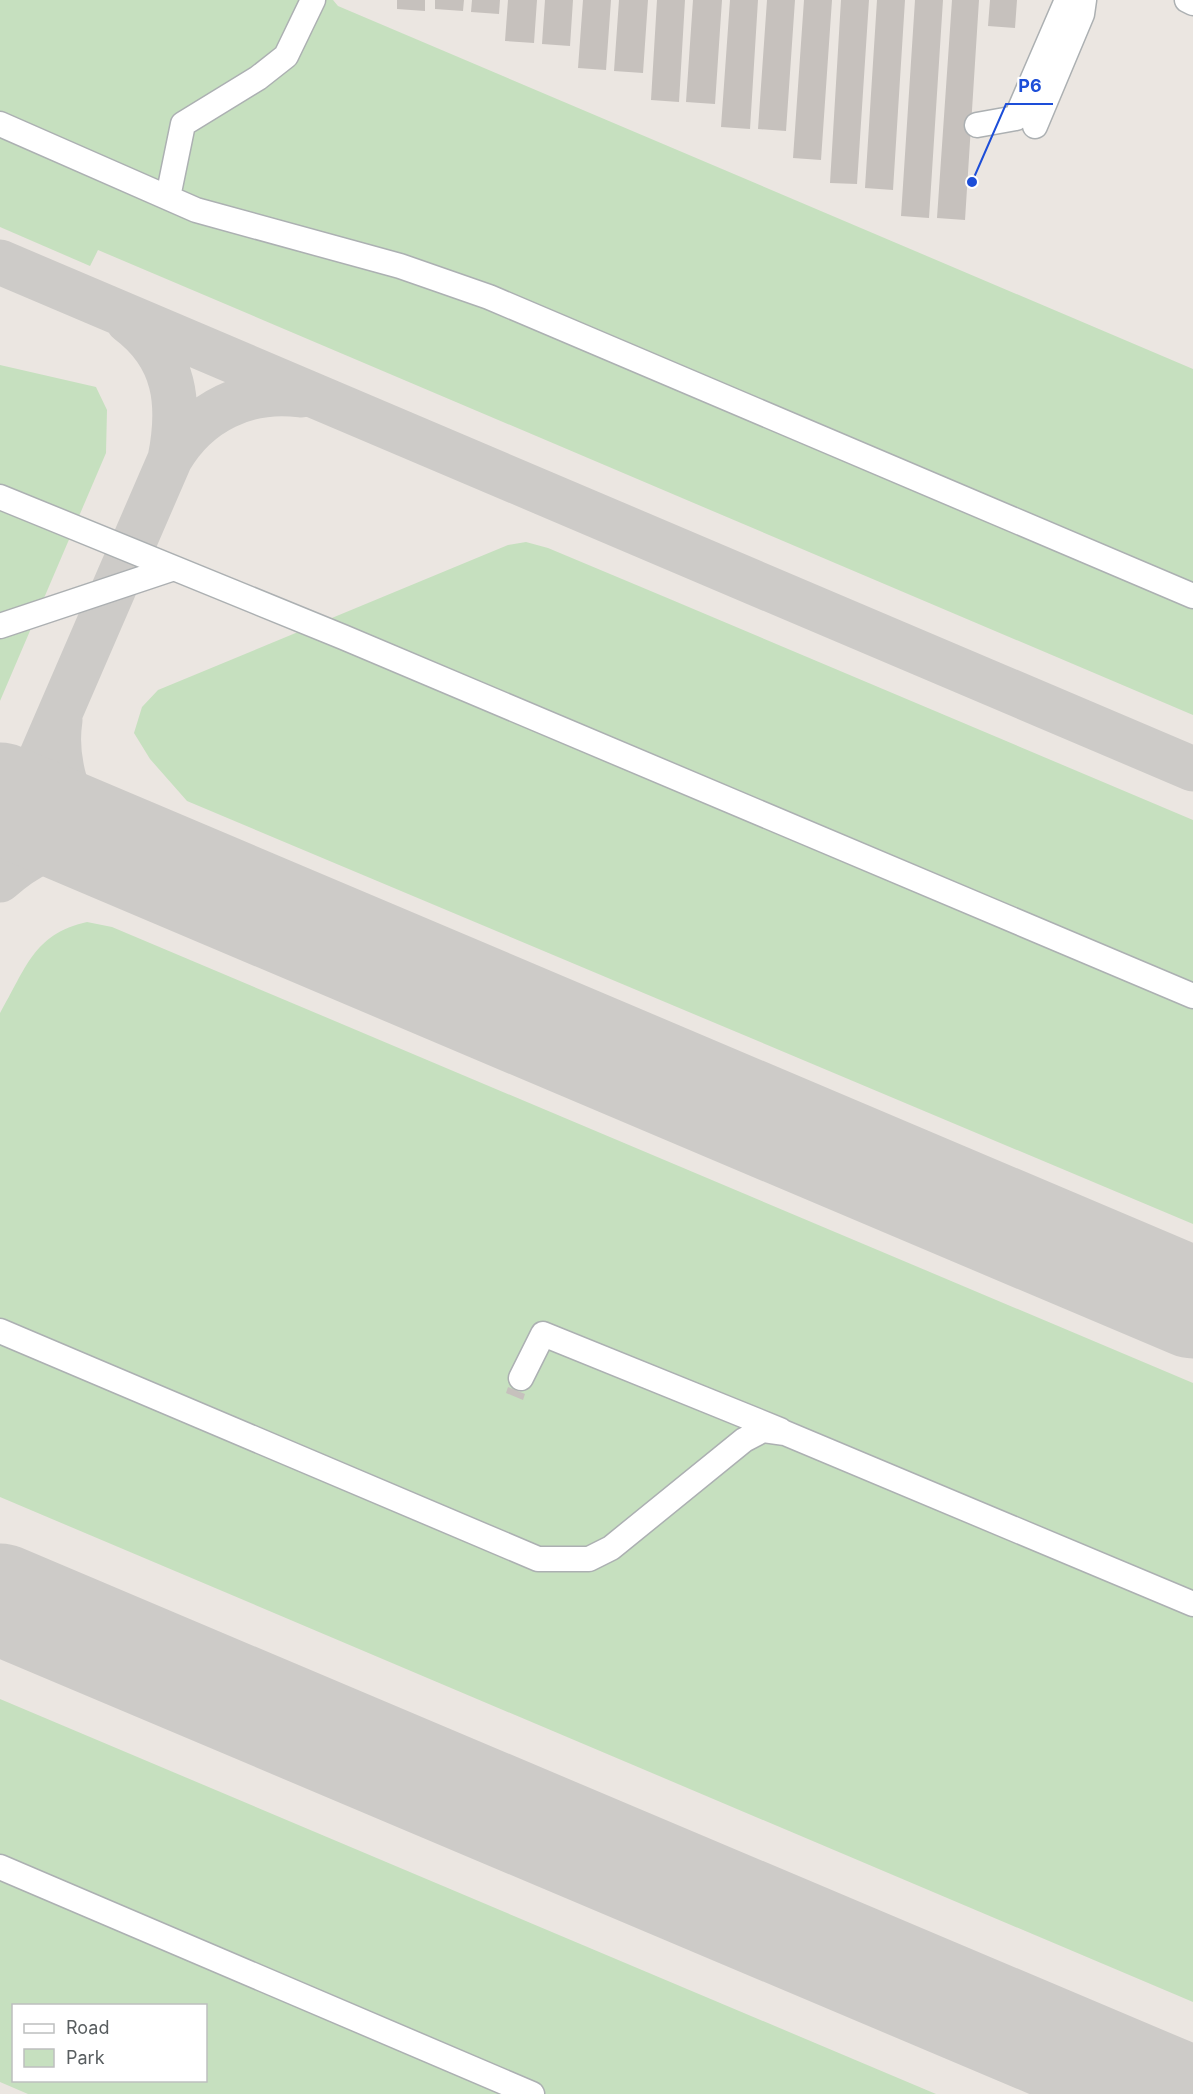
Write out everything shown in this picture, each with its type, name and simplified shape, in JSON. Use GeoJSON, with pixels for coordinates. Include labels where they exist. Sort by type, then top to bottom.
{"type":"FeatureCollection","features":[{"type":"Feature","properties":{"kind":"lane"},"geometry":{"type":"LineString","coordinates":[[168,197],[183,124],[258,78],[286,56],[313,0]]}},
{"type":"Feature","properties":{"kind":"lane"},"geometry":{"type":"LineString","coordinates":[[977,125],[1016,118],[1067,0]]}},
{"type":"Feature","properties":{"kind":"lane"},"geometry":{"type":"LineString","coordinates":[[1035,126],[1082,14],[1084,0]]}},
{"type":"Feature","properties":{"kind":"lane"},"geometry":{"type":"LineString","coordinates":[[1187,0],[1193,3]]}},
{"type":"Feature","properties":{"kind":"lane"},"geometry":{"type":"LineString","coordinates":[[0,124],[196,210],[400,266],[489,297],[1193,596]]}},
{"type":"Feature","properties":{"kind":"lane"},"geometry":{"type":"LineString","coordinates":[[0,497],[1193,996]]}},
{"type":"Feature","properties":{"kind":"lane"},"geometry":{"type":"LineString","coordinates":[[0,626],[174,568]]}},
{"type":"Feature","properties":{"kind":"lane"},"geometry":{"type":"LineString","coordinates":[[0,1331],[538,1559],[589,1559],[603,1551],[744,1440],[763,1430],[785,1432]]}},
{"type":"Feature","properties":{"kind":"lane"},"geometry":{"type":"LineString","coordinates":[[521,1378],[543,1334],[785,1432],[1193,1604]]}},
{"type":"Feature","properties":{"kind":"lane"},"geometry":{"type":"LineString","coordinates":[[0,1867],[532,2094]]}},
{"type":"Feature","properties":{"kind":"green space"},"geometry":{"type":"Polygon","coordinates":[[[0,0],[333,0],[338,6],[1193,369],[1193,715],[98,250],[90,266],[0,227],[0,0]]]}},
{"type":"Feature","properties":{"kind":"green space"},"geometry":{"type":"Polygon","coordinates":[[[0,365],[96,387],[107,410],[106,453],[0,701],[0,365]]]}},
{"type":"Feature","properties":{"kind":"green space"},"geometry":{"type":"Polygon","coordinates":[[[526,542],[548,548],[1193,820],[1193,1224],[187,801],[150,759],[134,733],[142,707],[158,690],[508,545],[526,542]]]}},
{"type":"Feature","properties":{"kind":"green space"},"geometry":{"type":"Polygon","coordinates":[[[87,922],[112,927],[1193,1383],[1193,2002],[0,1497],[0,1013],[25,968],[43,944],[54,935],[87,922]]]}},
{"type":"Feature","properties":{"kind":"green space"},"geometry":{"type":"Polygon","coordinates":[[[0,1699],[936,2094],[28,2094],[0,2082],[0,1699]]]}},
{"type":"Feature","properties":{"kind":"building"},"geometry":{"type":"Polygon","coordinates":[[[397,0],[425,0],[425,11],[397,9],[397,0]]]}},
{"type":"Feature","properties":{"kind":"building"},"geometry":{"type":"Polygon","coordinates":[[[435,0],[464,0],[463,11],[435,9],[435,0]]]}},
{"type":"Feature","properties":{"kind":"building"},"geometry":{"type":"Polygon","coordinates":[[[472,0],[500,0],[499,14],[471,12],[472,0]]]}},
{"type":"Feature","properties":{"kind":"building"},"geometry":{"type":"Polygon","coordinates":[[[508,0],[537,0],[534,43],[505,41],[508,0]]]}},
{"type":"Feature","properties":{"kind":"building"},"geometry":{"type":"Polygon","coordinates":[[[545,0],[573,0],[570,46],[542,44],[545,0]]]}},
{"type":"Feature","properties":{"kind":"building"},"geometry":{"type":"Polygon","coordinates":[[[583,0],[611,0],[606,70],[578,68],[583,0]]]}},
{"type":"Feature","properties":{"kind":"building"},"geometry":{"type":"Polygon","coordinates":[[[619,0],[648,0],[643,73],[614,71],[619,0]]]}},
{"type":"Feature","properties":{"kind":"building"},"geometry":{"type":"Polygon","coordinates":[[[657,0],[685,0],[679,102],[651,100],[657,0]]]}},
{"type":"Feature","properties":{"kind":"building"},"geometry":{"type":"Polygon","coordinates":[[[693,0],[722,0],[715,104],[686,102],[693,0]]]}},
{"type":"Feature","properties":{"kind":"building"},"geometry":{"type":"Polygon","coordinates":[[[730,0],[758,0],[750,129],[721,127],[730,0]]]}},
{"type":"Feature","properties":{"kind":"building"},"geometry":{"type":"Polygon","coordinates":[[[767,0],[795,0],[786,131],[758,129],[767,0]]]}},
{"type":"Feature","properties":{"kind":"building"},"geometry":{"type":"Polygon","coordinates":[[[804,0],[832,0],[821,160],[793,158],[804,0]]]}},
{"type":"Feature","properties":{"kind":"building"},"geometry":{"type":"Polygon","coordinates":[[[841,0],[869,0],[857,184],[830,183],[841,0]]]}},
{"type":"Feature","properties":{"kind":"building"},"geometry":{"type":"Polygon","coordinates":[[[877,0],[905,0],[893,190],[865,188],[877,0]]]}},
{"type":"Feature","properties":{"kind":"building"},"geometry":{"type":"Polygon","coordinates":[[[915,0],[943,0],[929,218],[901,216],[915,0]]]}},
{"type":"Feature","properties":{"kind":"building"},"geometry":{"type":"Polygon","coordinates":[[[952,0],[979,0],[965,220],[937,218],[952,0]]]}},
{"type":"Feature","properties":{"kind":"building"},"geometry":{"type":"Polygon","coordinates":[[[990,0],[1017,0],[1015,28],[988,26],[990,0]]]}},
{"type":"Feature","properties":{"kind":"building"},"geometry":{"type":"Polygon","coordinates":[[[508,1387],[525,1394],[523,1400],[506,1393],[508,1387]]]}},
{"type":"Feature","properties":{"kind":"taxiway"},"geometry":{"type":"LineString","coordinates":[[0,262],[1193,769]]}},
{"type":"Feature","properties":{"kind":"taxiway"},"geometry":{"type":"LineString","coordinates":[[0,852],[170,459],[175,419],[171,383],[156,350],[128,321]]}},
{"type":"Feature","properties":{"kind":"taxiway"},"geometry":{"type":"LineString","coordinates":[[170,459],[181,442],[195,428],[226,406],[262,395],[301,395]]}},
{"type":"Feature","properties":{"kind":"taxiway"},"geometry":{"type":"LineString","coordinates":[[60,720],[59,751],[65,782],[76,812],[93,838]]}},
{"type":"Feature","properties":{"kind":"taxiway"},"geometry":{"type":"LineString","coordinates":[[0,880],[31,857],[56,845],[93,838]]}},
{"type":"Feature","properties":{"kind":"taxiway"},"geometry":{"type":"LineString","coordinates":[[1058,2045],[1090,2068],[1111,2094]]}},
{"type":"Feature","properties":{"kind":"runway"},"geometry":{"type":"LineString","coordinates":[[0,798],[1193,1303]]}},
{"type":"Feature","properties":{"kind":"runway"},"geometry":{"type":"LineString","coordinates":[[0,1599],[1172,2094]]}},
{"type":"Feature","properties":{"kind":"place","name":"P6"},"geometry":{"type":"Point","coordinates":[972,182]}}]}
